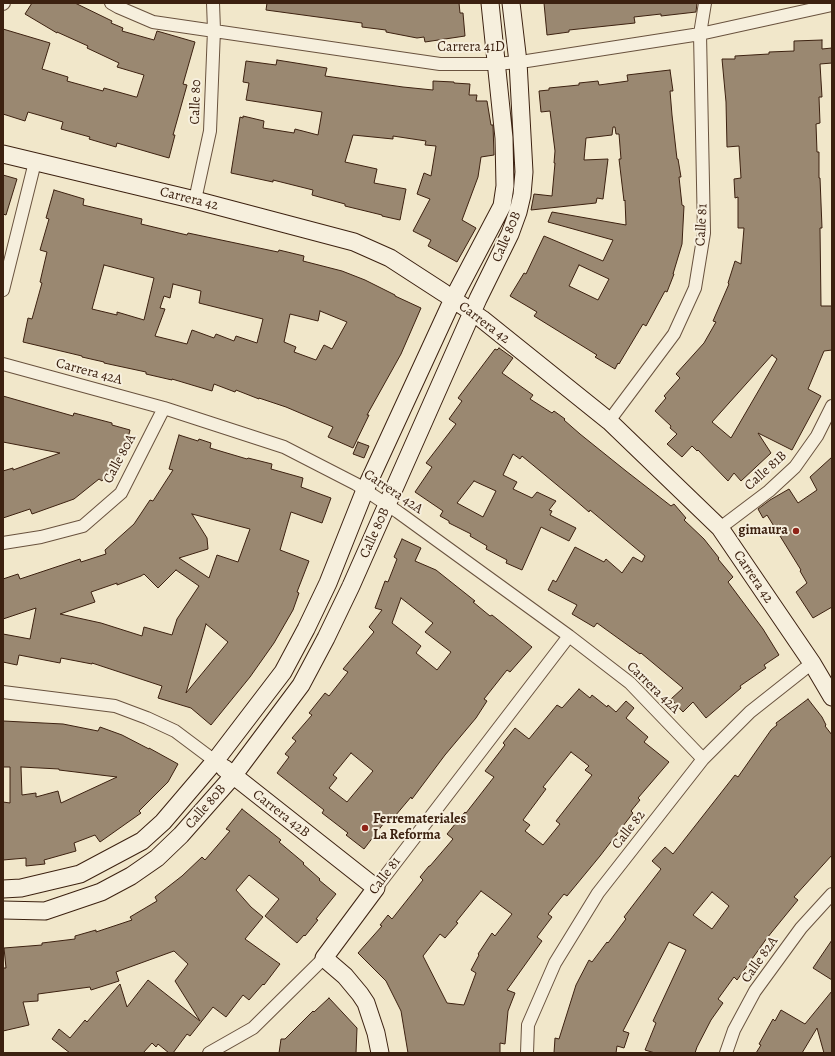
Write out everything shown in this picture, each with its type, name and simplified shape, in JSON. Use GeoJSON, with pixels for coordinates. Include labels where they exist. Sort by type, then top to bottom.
{"type":"FeatureCollection","features":[{"type":"Feature","properties":{"kind":"main road","name":"Calle 80B"},"geometry":{"type":"LineString","coordinates":[[3,889],[21,888],[80,874],[142,841],[164,822],[215,761],[283,672],[328,583],[365,490],[453,299],[502,206],[505,186],[504,138],[490,3]]}},
{"type":"Feature","properties":{"kind":"main road","name":"Calle 80B"},"geometry":{"type":"LineString","coordinates":[[3,910],[45,911],[101,892],[131,876],[157,858],[181,835],[233,776],[301,685],[348,593],[473,313],[510,234],[518,212],[522,195],[524,172],[518,62],[511,3]]}},
{"type":"Feature","properties":{"kind":"main road","name":"Carrera 42"},"geometry":{"type":"LineString","coordinates":[[3,154],[195,200],[354,242],[390,258],[453,299],[473,313],[609,421],[720,528],[812,663],[832,697]]}},
{"type":"Feature","properties":{"kind":"main road","name":"Carrera 42B"},"geometry":{"type":"LineString","coordinates":[[215,761],[376,888]]}},
{"type":"Feature","properties":{"kind":"main road","name":"Calle 81"},"geometry":{"type":"LineString","coordinates":[[324,958],[376,888]]}},
{"type":"Feature","properties":{"kind":"main road"},"geometry":{"type":"LineString","coordinates":[[324,958],[345,976],[366,1003],[376,1033],[380,1053]]}},
{"type":"Feature","properties":{"kind":"street","name":"Carrera 41D"},"geometry":{"type":"LineString","coordinates":[[111,3],[153,22],[440,64],[497,64],[518,62],[700,34],[832,5]]}},
{"type":"Feature","properties":{"kind":"street","name":"Calle 80"},"geometry":{"type":"LineString","coordinates":[[195,200],[210,131],[214,30],[213,3]]}},
{"type":"Feature","properties":{"kind":"street","name":"Calle 81"},"geometry":{"type":"LineString","coordinates":[[609,421],[674,334],[695,288],[704,233],[700,34],[705,3]]}},
{"type":"Feature","properties":{"kind":"street"},"geometry":{"type":"LineString","coordinates":[[3,290],[35,162]]}},
{"type":"Feature","properties":{"kind":"street","name":"Carrera 42A"},"geometry":{"type":"LineString","coordinates":[[3,364],[164,408],[284,447],[365,490],[387,504],[630,683],[703,759]]}},
{"type":"Feature","properties":{"kind":"street","name":"Calle 81B"},"geometry":{"type":"LineString","coordinates":[[720,528],[769,491],[795,467],[817,436],[832,406]]}},
{"type":"Feature","properties":{"kind":"street","name":"Calle 80A"},"geometry":{"type":"LineString","coordinates":[[3,543],[41,538],[83,526],[121,492],[164,408]]}},
{"type":"Feature","properties":{"kind":"street","name":"Calle 81"},"geometry":{"type":"LineString","coordinates":[[376,888],[568,636]]}},
{"type":"Feature","properties":{"kind":"street","name":"Calle 82"},"geometry":{"type":"LineString","coordinates":[[527,1053],[528,1025],[555,962],[598,893],[703,759],[750,712],[812,663]]}},
{"type":"Feature","properties":{"kind":"street","name":"Carrera 42B"},"geometry":{"type":"LineString","coordinates":[[3,692],[115,706],[147,718],[175,731],[215,761]]}},
{"type":"Feature","properties":{"kind":"street","name":"Calle 82A"},"geometry":{"type":"LineString","coordinates":[[726,1053],[734,1030],[755,992],[802,928],[832,894]]}},
{"type":"Feature","properties":{"kind":"street","name":"Calle 81"},"geometry":{"type":"LineString","coordinates":[[208,1053],[253,1028],[324,958]]}},
{"type":"Feature","properties":{"kind":"building"},"geometry":{"type":"Polygon","coordinates":[[[32,3],[75,3],[112,21],[111,23],[123,28],[122,31],[154,40],[157,31],[195,42],[183,84],[187,85],[173,135],[175,135],[169,158],[117,143],[116,147],[89,139],[90,137],[61,129],[63,122],[28,112],[25,121],[3,114],[3,29],[50,43],[42,69],[68,77],[67,81],[103,91],[104,88],[137,97],[144,75],[117,67],[119,63],[87,48],[88,46],[57,33],[25,14],[32,3]]]}},
{"type":"Feature","properties":{"kind":"building"},"geometry":{"type":"Polygon","coordinates":[[[267,3],[459,3],[460,13],[463,13],[465,36],[425,42],[424,37],[417,38],[386,32],[386,30],[362,27],[362,23],[266,10],[267,3]]]}},
{"type":"Feature","properties":{"kind":"building"},"geometry":{"type":"Polygon","coordinates":[[[544,3],[697,3],[696,12],[634,17],[635,23],[569,30],[569,32],[547,35],[544,3]]]}},
{"type":"Feature","properties":{"kind":"building"},"geometry":{"type":"Polygon","coordinates":[[[822,40],[822,49],[832,48],[832,63],[820,64],[822,97],[819,97],[820,123],[816,124],[817,152],[819,152],[822,228],[820,228],[821,306],[832,306],[832,350],[824,351],[808,389],[821,396],[792,450],[758,433],[771,453],[741,481],[734,473],[728,481],[698,450],[697,451],[692,446],[682,457],[667,444],[677,434],[655,411],[666,398],[664,396],[680,378],[676,374],[704,343],[716,322],[713,321],[729,284],[728,283],[735,261],[741,264],[744,228],[738,228],[738,197],[735,198],[734,179],[741,178],[739,146],[727,147],[726,102],[722,59],[735,59],[735,56],[769,54],[769,52],[794,51],[794,41],[822,40]],[[772,355],[712,422],[731,438],[777,359],[772,355]]]}},
{"type":"Feature","properties":{"kind":"building"},"geometry":{"type":"Polygon","coordinates":[[[277,60],[327,68],[325,76],[403,87],[433,90],[433,81],[470,84],[469,95],[477,95],[476,101],[487,101],[491,125],[493,125],[494,155],[481,157],[478,177],[462,220],[476,228],[457,262],[428,246],[431,240],[413,231],[430,199],[417,194],[424,173],[431,176],[436,146],[425,145],[426,141],[393,136],[393,139],[353,135],[345,162],[377,169],[374,183],[406,189],[400,220],[345,206],[345,204],[312,195],[313,190],[273,180],[273,182],[231,173],[240,117],[243,118],[243,116],[264,121],[263,128],[294,133],[295,129],[318,135],[322,112],[246,100],[249,83],[243,82],[246,61],[276,65],[277,60]]]}},
{"type":"Feature","properties":{"kind":"building"},"geometry":{"type":"Polygon","coordinates":[[[670,70],[673,91],[670,91],[672,115],[677,159],[681,177],[679,177],[682,205],[684,206],[682,244],[674,274],[667,292],[665,291],[646,326],[643,324],[615,369],[595,357],[597,355],[534,316],[537,312],[510,296],[524,273],[526,274],[544,236],[603,261],[613,240],[548,222],[552,212],[626,225],[625,200],[624,201],[619,159],[621,159],[619,134],[616,134],[615,127],[613,127],[612,135],[586,138],[584,160],[608,159],[603,199],[597,198],[596,203],[531,210],[534,194],[552,196],[555,163],[550,111],[541,112],[539,91],[549,90],[549,88],[579,85],[579,83],[598,81],[599,85],[628,81],[627,75],[670,70]],[[579,265],[569,286],[598,300],[609,279],[579,265]]]}},
{"type":"Feature","properties":{"kind":"building"},"geometry":{"type":"Polygon","coordinates":[[[3,175],[17,179],[6,215],[3,214],[3,175]]]}},
{"type":"Feature","properties":{"kind":"building"},"geometry":{"type":"Polygon","coordinates":[[[54,190],[84,199],[83,205],[142,219],[141,224],[187,235],[188,233],[304,256],[303,261],[342,271],[365,280],[421,308],[401,354],[367,415],[369,415],[353,448],[328,437],[333,427],[286,407],[236,390],[235,392],[214,384],[212,391],[172,379],[146,374],[146,372],[104,363],[82,356],[23,342],[28,318],[32,319],[42,283],[40,282],[47,252],[40,250],[49,219],[46,218],[54,190]],[[104,265],[92,309],[117,315],[117,312],[144,320],[154,278],[104,265]],[[173,284],[170,298],[164,296],[160,308],[165,309],[155,336],[187,344],[192,330],[214,338],[216,334],[234,341],[236,336],[257,343],[263,319],[199,303],[201,291],[173,284]],[[320,311],[318,321],[290,314],[284,342],[296,347],[294,352],[316,360],[324,345],[332,349],[347,322],[320,311]]]}},
{"type":"Feature","properties":{"kind":"building"},"geometry":{"type":"Polygon","coordinates":[[[499,348],[513,358],[502,373],[533,395],[530,399],[552,413],[554,411],[565,419],[564,420],[580,434],[626,471],[671,506],[674,504],[686,518],[684,520],[704,539],[733,577],[728,582],[763,629],[779,655],[764,665],[766,668],[740,686],[741,688],[706,718],[693,702],[683,712],[671,699],[683,688],[641,653],[640,654],[597,623],[594,627],[572,614],[577,605],[548,590],[553,580],[556,582],[575,547],[604,562],[606,559],[622,573],[633,557],[642,562],[645,556],[522,456],[520,459],[513,454],[503,475],[517,482],[513,489],[532,498],[537,492],[556,501],[549,510],[552,511],[550,515],[576,528],[569,541],[541,527],[522,570],[506,563],[507,560],[486,549],[487,546],[470,536],[471,534],[449,523],[449,521],[440,516],[443,511],[415,492],[432,467],[426,463],[456,424],[449,419],[462,401],[458,398],[495,349],[497,350],[499,348]],[[474,481],[457,503],[483,517],[496,491],[474,481]]]}},
{"type":"Feature","properties":{"kind":"building"},"geometry":{"type":"Polygon","coordinates":[[[3,396],[73,416],[74,413],[112,423],[112,425],[130,430],[126,447],[102,481],[99,479],[74,499],[32,514],[30,509],[3,518],[3,471],[13,468],[13,470],[60,453],[3,442],[3,396]]]}},
{"type":"Feature","properties":{"kind":"building"},"geometry":{"type":"Polygon","coordinates":[[[179,435],[198,441],[199,439],[211,443],[210,448],[247,459],[272,464],[271,469],[303,478],[301,487],[331,498],[322,523],[291,512],[280,550],[309,561],[297,592],[299,593],[293,610],[274,643],[250,677],[211,725],[191,708],[158,698],[162,686],[92,663],[61,658],[60,663],[19,655],[17,665],[3,662],[3,634],[30,639],[36,608],[3,619],[3,579],[18,574],[20,579],[80,559],[81,562],[106,554],[105,550],[134,524],[150,500],[153,501],[173,470],[169,469],[179,435]],[[192,514],[207,538],[208,549],[179,558],[209,578],[217,555],[238,562],[250,529],[192,514]],[[176,570],[158,588],[144,574],[117,585],[117,583],[91,592],[95,602],[60,614],[101,623],[142,636],[144,627],[172,635],[177,619],[199,586],[176,570]],[[206,624],[186,693],[228,642],[206,624]]]}},
{"type":"Feature","properties":{"kind":"building"},"geometry":{"type":"Polygon","coordinates":[[[358,442],[369,446],[364,458],[353,454],[358,442]]]}},
{"type":"Feature","properties":{"kind":"building"},"geometry":{"type":"Polygon","coordinates":[[[832,457],[832,607],[813,618],[796,592],[807,583],[800,571],[801,570],[767,515],[763,518],[758,509],[789,489],[798,503],[817,490],[810,477],[832,457]]]}},
{"type":"Feature","properties":{"kind":"building"},"geometry":{"type":"Polygon","coordinates":[[[402,539],[421,548],[415,561],[436,570],[475,601],[473,602],[490,616],[492,615],[532,647],[510,672],[507,670],[484,699],[487,701],[476,718],[445,755],[412,799],[411,797],[390,822],[387,819],[364,849],[346,835],[348,833],[322,813],[324,810],[277,773],[289,757],[285,754],[296,741],[292,738],[312,715],[309,713],[325,693],[329,696],[348,672],[343,669],[374,632],[369,627],[382,610],[375,608],[385,581],[388,582],[397,559],[394,557],[402,539]],[[401,598],[392,623],[421,646],[416,653],[437,670],[451,652],[425,632],[433,623],[401,598]],[[351,753],[333,775],[337,778],[329,788],[347,802],[373,771],[351,753]]]}},
{"type":"Feature","properties":{"kind":"building"},"geometry":{"type":"Polygon","coordinates":[[[579,689],[590,698],[592,695],[616,712],[626,701],[634,708],[626,718],[648,737],[644,742],[669,762],[638,798],[640,800],[631,811],[633,813],[600,856],[567,896],[564,894],[548,914],[552,917],[537,937],[542,941],[507,990],[515,993],[508,1011],[505,1044],[500,1043],[500,1053],[408,1053],[401,1011],[386,981],[358,953],[382,926],[380,925],[388,915],[392,919],[423,880],[420,877],[453,839],[447,834],[465,812],[466,813],[494,777],[485,771],[505,745],[503,743],[515,728],[529,739],[557,705],[562,708],[579,689]],[[571,752],[543,787],[546,789],[523,820],[530,825],[525,831],[543,845],[560,824],[556,821],[592,775],[585,770],[589,766],[571,752]],[[481,891],[445,938],[440,934],[423,956],[447,1003],[464,1005],[476,973],[471,970],[479,955],[478,954],[492,933],[495,936],[512,914],[481,891]]]}},
{"type":"Feature","properties":{"kind":"building"},"geometry":{"type":"Polygon","coordinates":[[[808,699],[822,717],[826,725],[825,726],[832,735],[832,855],[794,897],[798,900],[767,938],[737,980],[734,977],[718,999],[723,1003],[711,1020],[695,1053],[655,1053],[645,1050],[656,1023],[653,1021],[686,950],[669,942],[623,1031],[629,1033],[624,1048],[617,1046],[616,1053],[554,1053],[555,1038],[559,1039],[576,985],[589,960],[592,962],[607,942],[608,943],[626,919],[624,917],[661,869],[652,861],[665,847],[673,854],[735,775],[738,777],[771,730],[777,725],[776,723],[808,699]],[[712,892],[693,915],[712,929],[729,906],[712,892]]]}},
{"type":"Feature","properties":{"kind":"building"},"geometry":{"type":"Polygon","coordinates":[[[3,721],[63,724],[98,731],[100,727],[122,735],[178,764],[168,782],[139,811],[141,813],[100,842],[95,835],[74,843],[76,851],[44,860],[45,864],[26,866],[26,858],[3,860],[3,802],[10,803],[10,767],[3,767],[3,721]],[[21,767],[22,795],[36,793],[36,797],[58,791],[61,803],[117,777],[59,770],[21,767]]]}},
{"type":"Feature","properties":{"kind":"building"},"geometry":{"type":"Polygon","coordinates":[[[242,809],[281,840],[279,842],[304,863],[303,864],[320,879],[319,880],[336,894],[316,919],[318,920],[297,943],[265,916],[279,899],[249,875],[236,890],[251,907],[263,917],[245,939],[280,964],[264,985],[263,984],[249,1000],[243,995],[226,1017],[213,1007],[190,1036],[187,1034],[173,1053],[169,1053],[158,1044],[156,1047],[152,1043],[143,1053],[70,1053],[52,1039],[59,1029],[70,1038],[85,1020],[87,1022],[120,984],[127,1007],[148,980],[200,1021],[175,981],[188,964],[174,951],[116,972],[119,981],[91,990],[90,987],[38,994],[38,1001],[23,1002],[29,1025],[3,1031],[3,968],[6,968],[4,948],[42,945],[42,943],[75,939],[75,936],[96,930],[96,932],[132,920],[130,917],[157,901],[155,897],[182,876],[202,857],[205,860],[230,831],[226,829],[242,809]]]}},
{"type":"Feature","properties":{"kind":"building"},"geometry":{"type":"Polygon","coordinates":[[[832,940],[832,980],[813,968],[832,940]]]}},
{"type":"Feature","properties":{"kind":"building"},"geometry":{"type":"Polygon","coordinates":[[[832,991],[832,1053],[824,1053],[817,1028],[802,1053],[756,1053],[761,1045],[759,1044],[773,1019],[775,1021],[781,1010],[805,1024],[832,991]]]}},
{"type":"Feature","properties":{"kind":"building"},"geometry":{"type":"Polygon","coordinates":[[[329,998],[357,1028],[356,1053],[279,1053],[281,1039],[285,1039],[313,1011],[314,1012],[329,998]]]}},
{"type":"Feature","properties":{"kind":"place","name":"gimaura"},"geometry":{"type":"Point","coordinates":[796,531]}},
{"type":"Feature","properties":{"kind":"place","name":"Ferremateriales La Reforma"},"geometry":{"type":"Point","coordinates":[365,828]}}]}
